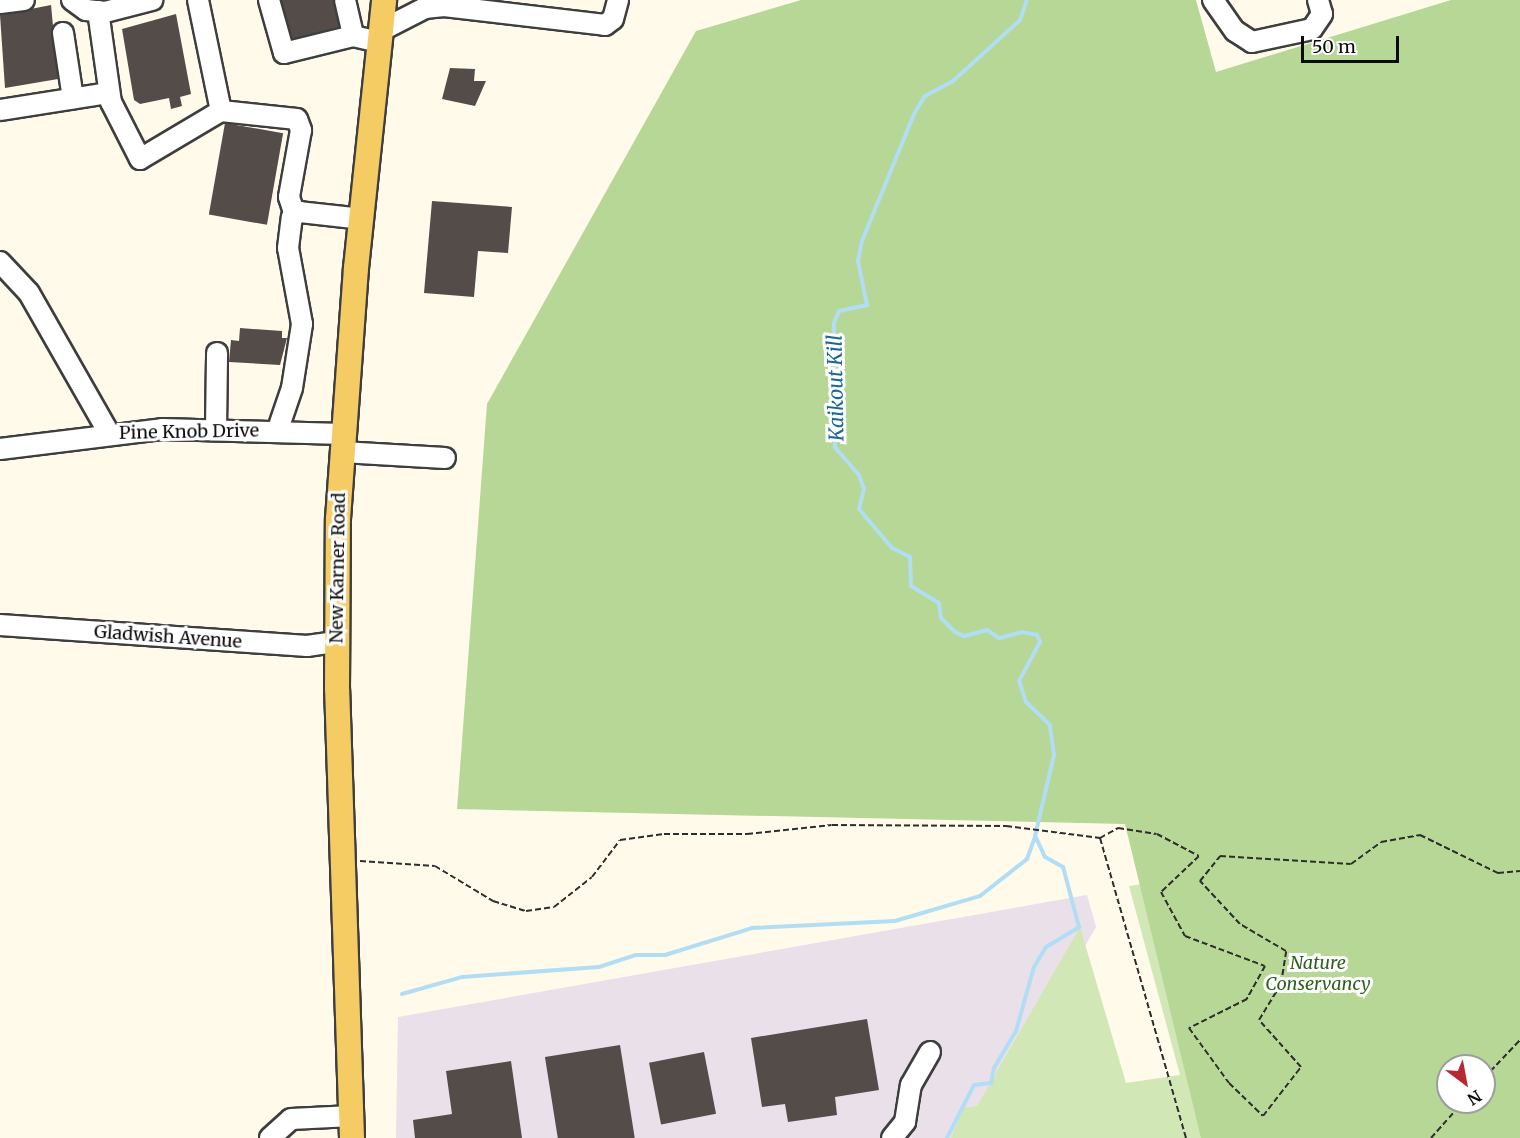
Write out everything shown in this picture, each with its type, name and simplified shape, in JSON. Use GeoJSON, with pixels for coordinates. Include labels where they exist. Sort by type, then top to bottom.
{"type":"FeatureCollection","features":[{"type":"Feature","properties":{"kind":"main road","name":"New Karner Road"},"geometry":{"type":"LineString","coordinates":[[352,1127],[345,859],[336,642],[342,443],[384,0]]}},
{"type":"Feature","properties":{"kind":"street"},"geometry":{"type":"LineString","coordinates":[[0,3],[24,0]]}},
{"type":"Feature","properties":{"kind":"street"},"geometry":{"type":"LineString","coordinates":[[72,0],[98,11],[152,0]]}},
{"type":"Feature","properties":{"kind":"street"},"geometry":{"type":"LineString","coordinates":[[198,0],[221,111]]}},
{"type":"Feature","properties":{"kind":"street"},"geometry":{"type":"LineString","coordinates":[[269,0],[284,53],[353,36],[380,36],[425,8],[480,6],[518,8],[605,25],[613,19],[618,0]]}},
{"type":"Feature","properties":{"kind":"street"},"geometry":{"type":"LineString","coordinates":[[345,0],[353,36]]}},
{"type":"Feature","properties":{"kind":"street"},"geometry":{"type":"LineString","coordinates":[[1213,0],[1235,31],[1252,42],[1312,29],[1322,14],[1318,0]]}},
{"type":"Feature","properties":{"kind":"street"},"geometry":{"type":"LineString","coordinates":[[98,11],[110,93],[140,159],[221,111],[297,119],[301,130],[289,197],[295,215],[288,249],[302,324],[292,388],[277,432]]}},
{"type":"Feature","properties":{"kind":"street"},"geometry":{"type":"LineString","coordinates":[[63,33],[73,98]]}},
{"type":"Feature","properties":{"kind":"street"},"geometry":{"type":"LineString","coordinates":[[0,110],[110,93]]}},
{"type":"Feature","properties":{"kind":"street"},"geometry":{"type":"LineString","coordinates":[[295,215],[362,219]]}},
{"type":"Feature","properties":{"kind":"street"},"geometry":{"type":"LineString","coordinates":[[0,262],[39,309],[109,433]]}},
{"type":"Feature","properties":{"kind":"street"},"geometry":{"type":"LineString","coordinates":[[216,429],[217,353]]}},
{"type":"Feature","properties":{"kind":"street","name":"Pine Knob Drive"},"geometry":{"type":"LineString","coordinates":[[0,449],[109,433],[216,429],[277,432],[445,458]]}},
{"type":"Feature","properties":{"kind":"street","name":"Gladwish Avenue"},"geometry":{"type":"LineString","coordinates":[[0,625],[307,646],[336,642]]}},
{"type":"Feature","properties":{"kind":"street"},"geometry":{"type":"LineString","coordinates":[[891,1138],[905,1122],[911,1085],[930,1052]]}},
{"type":"Feature","properties":{"kind":"street"},"geometry":{"type":"LineString","coordinates":[[270,1138],[291,1119],[352,1127]]}},
{"type":"Feature","properties":{"kind":"path"},"geometry":{"type":"LineString","coordinates":[[345,859],[435,866],[483,896],[526,911],[554,907],[592,877],[620,840],[832,825],[1006,826],[1100,838],[1118,828],[1157,834],[1198,856],[1161,892],[1185,936],[1265,966],[1247,999],[1189,1028],[1229,1083],[1263,1116],[1301,1067],[1259,1020],[1281,984],[1286,951],[1240,924],[1200,881],[1220,855],[1351,864],[1381,842],[1420,835],[1498,873],[1520,871]]}},
{"type":"Feature","properties":{"kind":"path"},"geometry":{"type":"LineString","coordinates":[[1100,838],[1186,1138]]}},
{"type":"Feature","properties":{"kind":"path"},"geometry":{"type":"LineString","coordinates":[[1496,1065],[1520,1040]]}},
{"type":"Feature","properties":{"kind":"path"},"geometry":{"type":"LineString","coordinates":[[1431,1138],[1452,1114]]}},
{"type":"Feature","properties":{"kind":"shaded area"},"geometry":{"type":"Polygon","coordinates":[[[1087,895],[1096,927],[975,1138],[396,1138],[398,1017],[1087,895]]]}},
{"type":"Feature","properties":{"kind":"green space"},"geometry":{"type":"Polygon","coordinates":[[[801,0],[1196,0],[1216,72],[1451,0],[1520,0],[1520,1138],[1201,1138],[1125,824],[457,809],[487,404],[696,31],[801,0]]]}},
{"type":"Feature","properties":{"kind":"green space","name":"Nature Conservancy"},"geometry":{"type":"Polygon","coordinates":[[[1520,828],[1520,1138],[951,1138],[964,1108],[977,1106],[1080,927],[1126,1083],[1180,1075],[1129,886],[1520,828]]]}},
{"type":"Feature","properties":{"kind":"building"},"geometry":{"type":"Polygon","coordinates":[[[281,0],[333,0],[339,27],[292,39],[281,0]]]}},
{"type":"Feature","properties":{"kind":"building"},"geometry":{"type":"Polygon","coordinates":[[[51,5],[58,79],[5,88],[0,15],[51,5]]]}},
{"type":"Feature","properties":{"kind":"building"},"geometry":{"type":"Polygon","coordinates":[[[176,14],[191,94],[180,97],[182,106],[171,109],[169,98],[140,104],[134,100],[122,29],[176,14]]]}},
{"type":"Feature","properties":{"kind":"building"},"geometry":{"type":"Polygon","coordinates":[[[450,68],[475,69],[474,81],[486,81],[475,106],[442,99],[450,68]]]}},
{"type":"Feature","properties":{"kind":"building"},"geometry":{"type":"Polygon","coordinates":[[[225,123],[283,133],[267,225],[209,215],[225,123]]]}},
{"type":"Feature","properties":{"kind":"building"},"geometry":{"type":"Polygon","coordinates":[[[432,201],[512,207],[508,253],[478,251],[474,297],[424,293],[432,201]]]}},
{"type":"Feature","properties":{"kind":"building"},"geometry":{"type":"Polygon","coordinates":[[[240,328],[282,331],[282,338],[287,338],[280,365],[229,362],[231,340],[239,341],[240,328]]]}},
{"type":"Feature","properties":{"kind":"building"},"geometry":{"type":"Polygon","coordinates":[[[867,1019],[879,1090],[835,1097],[837,1115],[788,1122],[785,1104],[762,1107],[751,1038],[867,1019]]]}},
{"type":"Feature","properties":{"kind":"building"},"geometry":{"type":"Polygon","coordinates":[[[620,1045],[635,1138],[558,1138],[545,1057],[620,1045]]]}},
{"type":"Feature","properties":{"kind":"building"},"geometry":{"type":"Polygon","coordinates":[[[704,1052],[716,1114],[661,1125],[649,1063],[704,1052]]]}},
{"type":"Feature","properties":{"kind":"building"},"geometry":{"type":"Polygon","coordinates":[[[511,1061],[522,1138],[415,1138],[413,1120],[452,1114],[446,1071],[511,1061]]]}},
{"type":"Feature","properties":{"kind":"waterway","name":"Kaikout Kill"},"geometry":{"type":"LineString","coordinates":[[947,1138],[974,1085],[991,1083],[994,1068],[1016,1031],[1034,967],[1046,947],[1079,927],[1063,867],[1045,857],[1035,836],[1054,755],[1050,725],[1026,702],[1019,681],[1040,642],[1037,635],[1022,632],[999,638],[987,630],[964,636],[955,632],[941,618],[939,603],[911,586],[910,557],[892,548],[859,509],[864,489],[859,475],[835,447],[834,323],[839,311],[867,305],[858,261],[862,241],[914,114],[925,96],[953,81],[1020,20],[1027,0]]}},
{"type":"Feature","properties":{"kind":"waterway"},"geometry":{"type":"LineString","coordinates":[[402,994],[462,977],[599,967],[636,955],[665,955],[752,928],[895,921],[980,896],[1027,859],[1035,837]]}}]}
